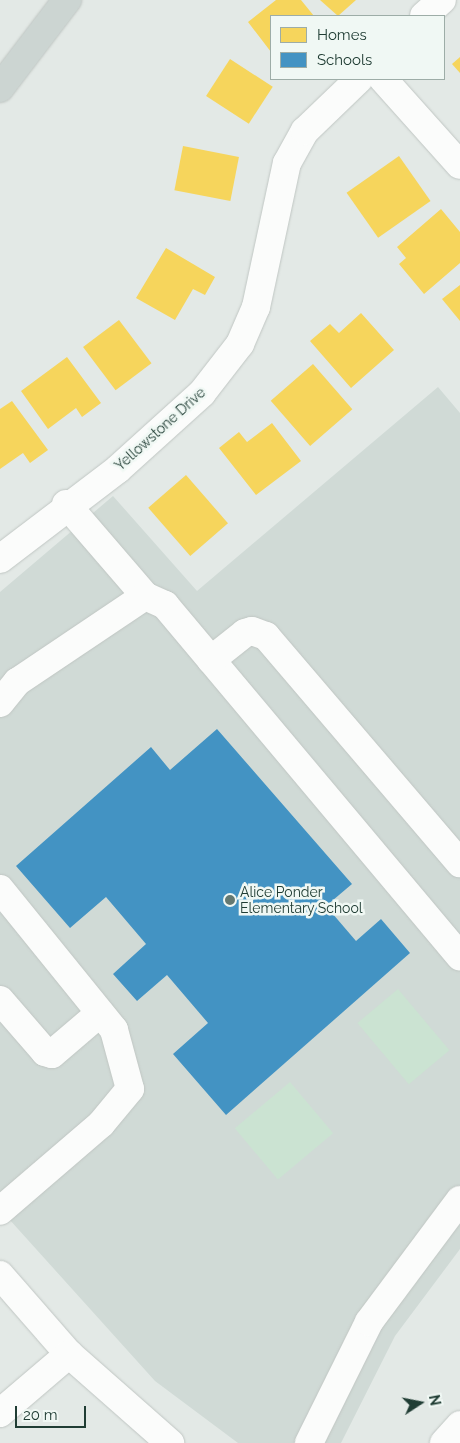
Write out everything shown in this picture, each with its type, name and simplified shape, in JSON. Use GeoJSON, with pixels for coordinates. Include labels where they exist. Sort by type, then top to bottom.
{"type":"FeatureCollection","features":[{"type":"Feature","properties":{"kind":"main road"},"geometry":{"type":"LineString","coordinates":[[0,88],[63,2]]}},
{"type":"Feature","properties":{"kind":"street"},"geometry":{"type":"LineString","coordinates":[[425,15],[442,0]]}},
{"type":"Feature","properties":{"kind":"street","name":"Yellowstone Drive"},"geometry":{"type":"LineString","coordinates":[[0,559],[66,504],[118,469],[202,393],[240,344],[256,307],[287,163],[305,131],[358,80]]}},
{"type":"Feature","properties":{"kind":"street"},"geometry":{"type":"LineString","coordinates":[[384,80],[460,165]]}},
{"type":"Feature","properties":{"kind":"street"},"geometry":{"type":"LineString","coordinates":[[66,504],[145,596],[165,605],[460,957]]}},
{"type":"Feature","properties":{"kind":"street"},"geometry":{"type":"LineString","coordinates":[[0,703],[17,682],[145,596]]}},
{"type":"Feature","properties":{"kind":"street"},"geometry":{"type":"LineString","coordinates":[[211,660],[245,633],[252,631],[266,636],[460,863]]}},
{"type":"Feature","properties":{"kind":"street"},"geometry":{"type":"LineString","coordinates":[[0,889],[114,1030],[130,1090],[101,1124],[0,1211]]}},
{"type":"Feature","properties":{"kind":"street"},"geometry":{"type":"LineString","coordinates":[[0,1000],[45,1052],[52,1054],[100,1013]]}},
{"type":"Feature","properties":{"kind":"street"},"geometry":{"type":"LineString","coordinates":[[309,1443],[368,1322],[460,1200]]}},
{"type":"Feature","properties":{"kind":"street"},"geometry":{"type":"LineString","coordinates":[[0,1275],[69,1354],[170,1443]]}},
{"type":"Feature","properties":{"kind":"street"},"geometry":{"type":"LineString","coordinates":[[0,1413],[69,1354]]}},
{"type":"Feature","properties":{"kind":"street"},"geometry":{"type":"LineString","coordinates":[[444,1443],[460,1425]]}},
{"type":"Feature","properties":{"kind":"shaded area","name":"Alice Ponder Elementary School"},"geometry":{"type":"Polygon","coordinates":[[[438,387],[460,413],[460,1249],[395,1336],[341,1443],[238,1443],[155,1381],[0,1209],[0,592],[113,496],[197,591],[438,387]]]}},
{"type":"Feature","properties":{"kind":"green space"},"geometry":{"type":"Polygon","coordinates":[[[398,989],[449,1050],[409,1084],[357,1023],[398,989]]]}},
{"type":"Feature","properties":{"kind":"green space"},"geometry":{"type":"Polygon","coordinates":[[[290,1082],[333,1133],[278,1180],[235,1128],[290,1082]]]}},
{"type":"Feature","properties":{"kind":"building: Homes"},"geometry":{"type":"Polygon","coordinates":[[[276,0],[301,0],[313,15],[270,15],[270,51],[248,22],[276,0]]]}},
{"type":"Feature","properties":{"kind":"building: Homes"},"geometry":{"type":"Polygon","coordinates":[[[320,0],[356,0],[339,15],[320,0]]]}},
{"type":"Feature","properties":{"kind":"building: Homes"},"geometry":{"type":"Polygon","coordinates":[[[460,57],[460,73],[452,64],[460,57]]]}},
{"type":"Feature","properties":{"kind":"building: Homes"},"geometry":{"type":"Polygon","coordinates":[[[230,59],[273,87],[249,124],[206,96],[230,59]]]}},
{"type":"Feature","properties":{"kind":"building: Homes"},"geometry":{"type":"Polygon","coordinates":[[[183,146],[239,157],[230,201],[174,190],[183,146]]]}},
{"type":"Feature","properties":{"kind":"building: Homes"},"geometry":{"type":"Polygon","coordinates":[[[399,156],[431,201],[378,238],[347,193],[399,156]]]}},
{"type":"Feature","properties":{"kind":"building: Homes"},"geometry":{"type":"Polygon","coordinates":[[[441,209],[460,232],[460,263],[424,294],[399,264],[406,258],[397,247],[441,209]]]}},
{"type":"Feature","properties":{"kind":"building: Homes"},"geometry":{"type":"Polygon","coordinates":[[[166,248],[215,277],[205,295],[193,289],[175,320],[136,298],[166,248]]]}},
{"type":"Feature","properties":{"kind":"building: Homes"},"geometry":{"type":"Polygon","coordinates":[[[460,285],[460,321],[442,299],[460,285]]]}},
{"type":"Feature","properties":{"kind":"building: Homes"},"geometry":{"type":"Polygon","coordinates":[[[361,313],[394,350],[351,388],[310,341],[330,324],[339,333],[361,313]]]}},
{"type":"Feature","properties":{"kind":"building: Homes"},"geometry":{"type":"Polygon","coordinates":[[[119,320],[151,363],[116,390],[83,347],[119,320]]]}},
{"type":"Feature","properties":{"kind":"building: Homes"},"geometry":{"type":"Polygon","coordinates":[[[67,357],[101,403],[82,417],[76,408],[48,429],[21,391],[67,357]]]}},
{"type":"Feature","properties":{"kind":"building: Homes"},"geometry":{"type":"Polygon","coordinates":[[[313,364],[352,409],[310,446],[271,401],[313,364]]]}},
{"type":"Feature","properties":{"kind":"building: Homes"},"geometry":{"type":"Polygon","coordinates":[[[12,401],[48,450],[30,463],[23,453],[0,469],[0,409],[12,401]]]}},
{"type":"Feature","properties":{"kind":"building: Homes"},"geometry":{"type":"Polygon","coordinates":[[[272,423],[301,461],[256,495],[219,448],[239,432],[247,442],[272,423]]]}},
{"type":"Feature","properties":{"kind":"building: Homes"},"geometry":{"type":"Polygon","coordinates":[[[186,475],[228,523],[190,556],[148,508],[186,475]]]}},
{"type":"Feature","properties":{"kind":"building: Schools"},"geometry":{"type":"Polygon","coordinates":[[[217,729],[352,884],[326,906],[356,941],[381,919],[410,953],[226,1115],[173,1054],[208,1023],[167,975],[137,1001],[113,974],[146,944],[106,897],[70,928],[16,866],[151,747],[170,770],[217,729]]]}},
{"type":"Feature","properties":{"kind":"place","name":"Alice Ponder Elementary School"},"geometry":{"type":"Point","coordinates":[230,900]}}]}
